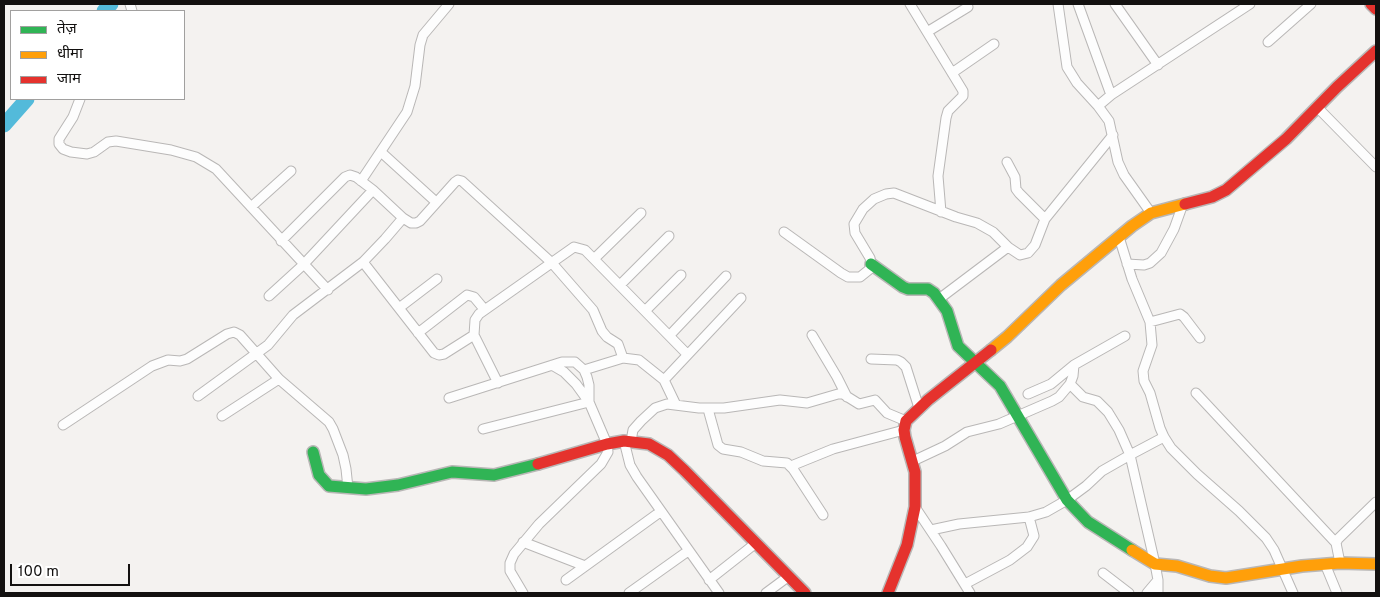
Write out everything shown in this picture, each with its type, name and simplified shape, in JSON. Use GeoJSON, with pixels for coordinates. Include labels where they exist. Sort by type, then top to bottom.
{"type":"FeatureCollection","features":[{"type":"Feature","properties":{"kind":"street"},"geometry":{"type":"LineString","coordinates":[[361,181],[407,112],[415,86],[420,45],[424,35],[449,4]]}},
{"type":"Feature","properties":{"kind":"street"},"geometry":{"type":"LineString","coordinates":[[910,4],[963,91],[963,96],[948,111],[946,118],[938,176],[941,212]]}},
{"type":"Feature","properties":{"kind":"street"},"geometry":{"type":"LineString","coordinates":[[1058,4],[1067,67],[1077,83],[1109,121],[1118,162],[1151,213]]}},
{"type":"Feature","properties":{"kind":"street"},"geometry":{"type":"LineString","coordinates":[[1078,4],[1111,95]]}},
{"type":"Feature","properties":{"kind":"street"},"geometry":{"type":"LineString","coordinates":[[1115,4],[1158,64]]}},
{"type":"Feature","properties":{"kind":"street"},"geometry":{"type":"LineString","coordinates":[[1098,106],[1111,95],[1250,4]]}},
{"type":"Feature","properties":{"kind":"street"},"geometry":{"type":"LineString","coordinates":[[1268,42],[1311,4]]}},
{"type":"Feature","properties":{"kind":"street"},"geometry":{"type":"LineString","coordinates":[[1371,4],[1376,9]]}},
{"type":"Feature","properties":{"kind":"street"},"geometry":{"type":"LineString","coordinates":[[928,32],[968,7]]}},
{"type":"Feature","properties":{"kind":"street"},"geometry":{"type":"LineString","coordinates":[[952,72],[994,44]]}},
{"type":"Feature","properties":{"kind":"street"},"geometry":{"type":"LineString","coordinates":[[791,466],[833,449],[905,426],[919,408],[1007,337],[1060,285],[1118,237],[1151,213],[1212,197],[1226,190],[1286,139],[1376,52]]}},
{"type":"Feature","properties":{"kind":"street"},"geometry":{"type":"LineString","coordinates":[[80,100],[73,117],[60,139],[59,144],[63,149],[87,154],[94,152],[108,142],[116,141],[196,156],[216,169],[328,290]]}},
{"type":"Feature","properties":{"kind":"street"},"geometry":{"type":"LineString","coordinates":[[1317,107],[1376,167]]}},
{"type":"Feature","properties":{"kind":"street"},"geometry":{"type":"LineString","coordinates":[[784,232],[848,277],[860,277],[870,269],[871,264],[870,258],[855,233],[854,224],[863,209],[874,199],[894,193],[941,212],[977,223],[992,232],[1020,255],[1028,252],[1035,245],[1045,219],[1113,135]]}},
{"type":"Feature","properties":{"kind":"street"},"geometry":{"type":"LineString","coordinates":[[381,152],[436,202]]}},
{"type":"Feature","properties":{"kind":"street"},"geometry":{"type":"LineString","coordinates":[[1007,162],[1015,177],[1019,193],[1045,219]]}},
{"type":"Feature","properties":{"kind":"street"},"geometry":{"type":"LineString","coordinates":[[251,207],[291,172]]}},
{"type":"Feature","properties":{"kind":"street"},"geometry":{"type":"LineString","coordinates":[[282,241],[345,177],[350,175],[373,190],[411,223],[416,223],[454,182],[462,181],[552,263],[593,310],[602,331],[607,337],[618,344],[624,358]]}},
{"type":"Feature","properties":{"kind":"street"},"geometry":{"type":"LineString","coordinates":[[269,296],[303,265],[373,190]]}},
{"type":"Feature","properties":{"kind":"street"},"geometry":{"type":"LineString","coordinates":[[1127,264],[1144,265],[1150,263],[1161,253],[1174,229],[1183,204]]}},
{"type":"Feature","properties":{"kind":"street"},"geometry":{"type":"LineString","coordinates":[[594,260],[641,213]]}},
{"type":"Feature","properties":{"kind":"street"},"geometry":{"type":"LineString","coordinates":[[198,396],[271,342],[293,315],[363,262],[403,218]]}},
{"type":"Feature","properties":{"kind":"street"},"geometry":{"type":"LineString","coordinates":[[620,285],[669,236]]}},
{"type":"Feature","properties":{"kind":"street"},"geometry":{"type":"LineString","coordinates":[[1118,237],[1150,322],[1152,345],[1143,371],[1144,381],[1150,393],[1164,437],[1171,448],[1196,474],[1239,511],[1266,538],[1284,569],[1293,593]]}},
{"type":"Feature","properties":{"kind":"street"},"geometry":{"type":"LineString","coordinates":[[938,299],[1008,247]]}},
{"type":"Feature","properties":{"kind":"street"},"geometry":{"type":"LineString","coordinates":[[498,382],[474,335],[475,320],[484,309],[574,248],[584,250],[646,310],[687,354]]}},
{"type":"Feature","properties":{"kind":"street"},"geometry":{"type":"LineString","coordinates":[[363,262],[434,353],[444,354],[474,335]]}},
{"type":"Feature","properties":{"kind":"street"},"geometry":{"type":"LineString","coordinates":[[871,264],[903,287],[928,290],[938,299],[947,311],[958,346],[1000,386],[1067,500],[1098,530],[1155,564],[1177,566],[1210,576],[1226,578],[1325,564],[1376,564]]}},
{"type":"Feature","properties":{"kind":"street"},"geometry":{"type":"LineString","coordinates":[[646,310],[681,275]]}},
{"type":"Feature","properties":{"kind":"street"},"geometry":{"type":"LineString","coordinates":[[670,335],[726,276]]}},
{"type":"Feature","properties":{"kind":"street"},"geometry":{"type":"LineString","coordinates":[[399,308],[436,279]]}},
{"type":"Feature","properties":{"kind":"street"},"geometry":{"type":"LineString","coordinates":[[418,333],[466,295],[474,297],[484,309]]}},
{"type":"Feature","properties":{"kind":"street"},"geometry":{"type":"LineString","coordinates":[[664,380],[741,298]]}},
{"type":"Feature","properties":{"kind":"street"},"geometry":{"type":"LineString","coordinates":[[1150,322],[1180,314],[1200,338]]}},
{"type":"Feature","properties":{"kind":"street"},"geometry":{"type":"LineString","coordinates":[[63,425],[152,366],[168,360],[180,361],[187,359],[234,332],[240,335],[279,379],[329,422],[334,429],[343,455],[348,488]]}},
{"type":"Feature","properties":{"kind":"street"},"geometry":{"type":"LineString","coordinates":[[812,335],[837,376],[847,397]]}},
{"type":"Feature","properties":{"kind":"street"},"geometry":{"type":"LineString","coordinates":[[1028,394],[1051,384],[1074,365],[1125,336]]}},
{"type":"Feature","properties":{"kind":"street"},"geometry":{"type":"LineString","coordinates":[[584,370],[624,358],[639,360],[664,380],[676,405]]}},
{"type":"Feature","properties":{"kind":"street"},"geometry":{"type":"LineString","coordinates":[[871,359],[897,360],[906,366],[919,408]]}},
{"type":"Feature","properties":{"kind":"street"},"geometry":{"type":"LineString","coordinates":[[449,398],[562,362],[575,362],[584,370],[589,385],[589,402]]}},
{"type":"Feature","properties":{"kind":"street"},"geometry":{"type":"LineString","coordinates":[[523,593],[510,571],[510,563],[514,554],[538,524],[601,464],[608,452],[605,439],[589,402],[576,384],[564,372],[552,365]]}},
{"type":"Feature","properties":{"kind":"street"},"geometry":{"type":"LineString","coordinates":[[913,461],[945,446],[967,432],[999,424],[1059,397],[1070,384],[1074,365]]}},
{"type":"Feature","properties":{"kind":"street"},"geometry":{"type":"LineString","coordinates":[[222,416],[279,379]]}},
{"type":"Feature","properties":{"kind":"street"},"geometry":{"type":"LineString","coordinates":[[1070,384],[1079,394],[1097,401],[1108,412],[1119,430],[1130,455],[1155,564],[1158,593]]}},
{"type":"Feature","properties":{"kind":"street"},"geometry":{"type":"LineString","coordinates":[[1196,393],[1336,543],[1340,563]]}},
{"type":"Feature","properties":{"kind":"street"},"geometry":{"type":"LineString","coordinates":[[719,593],[660,512],[630,465],[630,437],[641,421],[660,405],[708,409],[780,400],[800,404],[838,394],[859,404],[875,400],[887,413],[905,426],[915,472],[915,507],[907,544],[888,593]]}},
{"type":"Feature","properties":{"kind":"street"},"geometry":{"type":"LineString","coordinates":[[483,429],[589,402]]}},
{"type":"Feature","properties":{"kind":"street"},"geometry":{"type":"LineString","coordinates":[[708,409],[718,445],[723,449],[742,452],[764,461],[787,463],[791,466],[823,515]]}},
{"type":"Feature","properties":{"kind":"street"},"geometry":{"type":"LineString","coordinates":[[313,452],[319,475],[329,486],[381,488],[452,472],[494,475],[605,439],[630,437],[649,444],[668,456],[805,593]]}},
{"type":"Feature","properties":{"kind":"street"},"geometry":{"type":"LineString","coordinates":[[931,530],[959,524],[1028,517],[1046,512],[1067,500],[1102,471],[1164,437]]}},
{"type":"Feature","properties":{"kind":"street"},"geometry":{"type":"LineString","coordinates":[[1336,543],[1376,502]]}},
{"type":"Feature","properties":{"kind":"street"},"geometry":{"type":"LineString","coordinates":[[915,507],[970,593]]}},
{"type":"Feature","properties":{"kind":"street"},"geometry":{"type":"LineString","coordinates":[[566,580],[660,512]]}},
{"type":"Feature","properties":{"kind":"street"},"geometry":{"type":"LineString","coordinates":[[965,584],[1010,560],[1027,546],[1034,536],[1028,517]]}},
{"type":"Feature","properties":{"kind":"street"},"geometry":{"type":"LineString","coordinates":[[523,542],[585,566]]}},
{"type":"Feature","properties":{"kind":"street"},"geometry":{"type":"LineString","coordinates":[[709,580],[756,543]]}},
{"type":"Feature","properties":{"kind":"street"},"geometry":{"type":"LineString","coordinates":[[629,593],[688,551]]}},
{"type":"Feature","properties":{"kind":"street"},"geometry":{"type":"LineString","coordinates":[[1325,564],[1337,593]]}},
{"type":"Feature","properties":{"kind":"street"},"geometry":{"type":"LineString","coordinates":[[1103,573],[1129,593]]}},
{"type":"Feature","properties":{"kind":"street"},"geometry":{"type":"LineString","coordinates":[[766,593],[789,576]]}},
{"type":"Feature","properties":{"kind":"street"},"geometry":{"type":"LineString","coordinates":[[1147,593],[1158,580]]}},
{"type":"Feature","properties":{"kind":"waterway"},"geometry":{"type":"LineString","coordinates":[[105,10],[111,4]]}},
{"type":"Feature","properties":{"kind":"waterway"},"geometry":{"type":"LineString","coordinates":[[4,125],[26,100]]}},
{"type":"Feature","properties":{"kind":"traffic: fast"},"geometry":{"type":"LineString","coordinates":[[871,264],[903,287],[908,289],[928,289],[934,293],[947,311],[958,346],[1000,386],[1067,500],[1088,522],[1132,550]]}},
{"type":"Feature","properties":{"kind":"traffic: fast"},"geometry":{"type":"LineString","coordinates":[[313,452],[319,475],[329,486],[366,489],[398,485],[452,472],[494,475],[538,464]]}},
{"type":"Feature","properties":{"kind":"traffic: slow"},"geometry":{"type":"LineString","coordinates":[[991,350],[1061,285],[1132,226],[1151,213],[1185,204]]}},
{"type":"Feature","properties":{"kind":"traffic: slow"},"geometry":{"type":"LineString","coordinates":[[1132,550],[1155,564],[1177,566],[1210,576],[1226,578],[1302,566],[1340,563],[1376,564]]}},
{"type":"Feature","properties":{"kind":"traffic: jam"},"geometry":{"type":"LineString","coordinates":[[1371,4],[1376,9]]}},
{"type":"Feature","properties":{"kind":"traffic: jam"},"geometry":{"type":"LineString","coordinates":[[1185,204],[1212,197],[1226,190],[1286,139],[1337,87],[1376,51]]}},
{"type":"Feature","properties":{"kind":"traffic: jam"},"geometry":{"type":"LineString","coordinates":[[888,593],[907,545],[915,507],[915,472],[905,437],[906,421],[928,400],[991,350]]}},
{"type":"Feature","properties":{"kind":"traffic: jam"},"geometry":{"type":"LineString","coordinates":[[538,464],[607,444],[624,441],[649,444],[668,455],[685,471],[805,593]]}}]}
